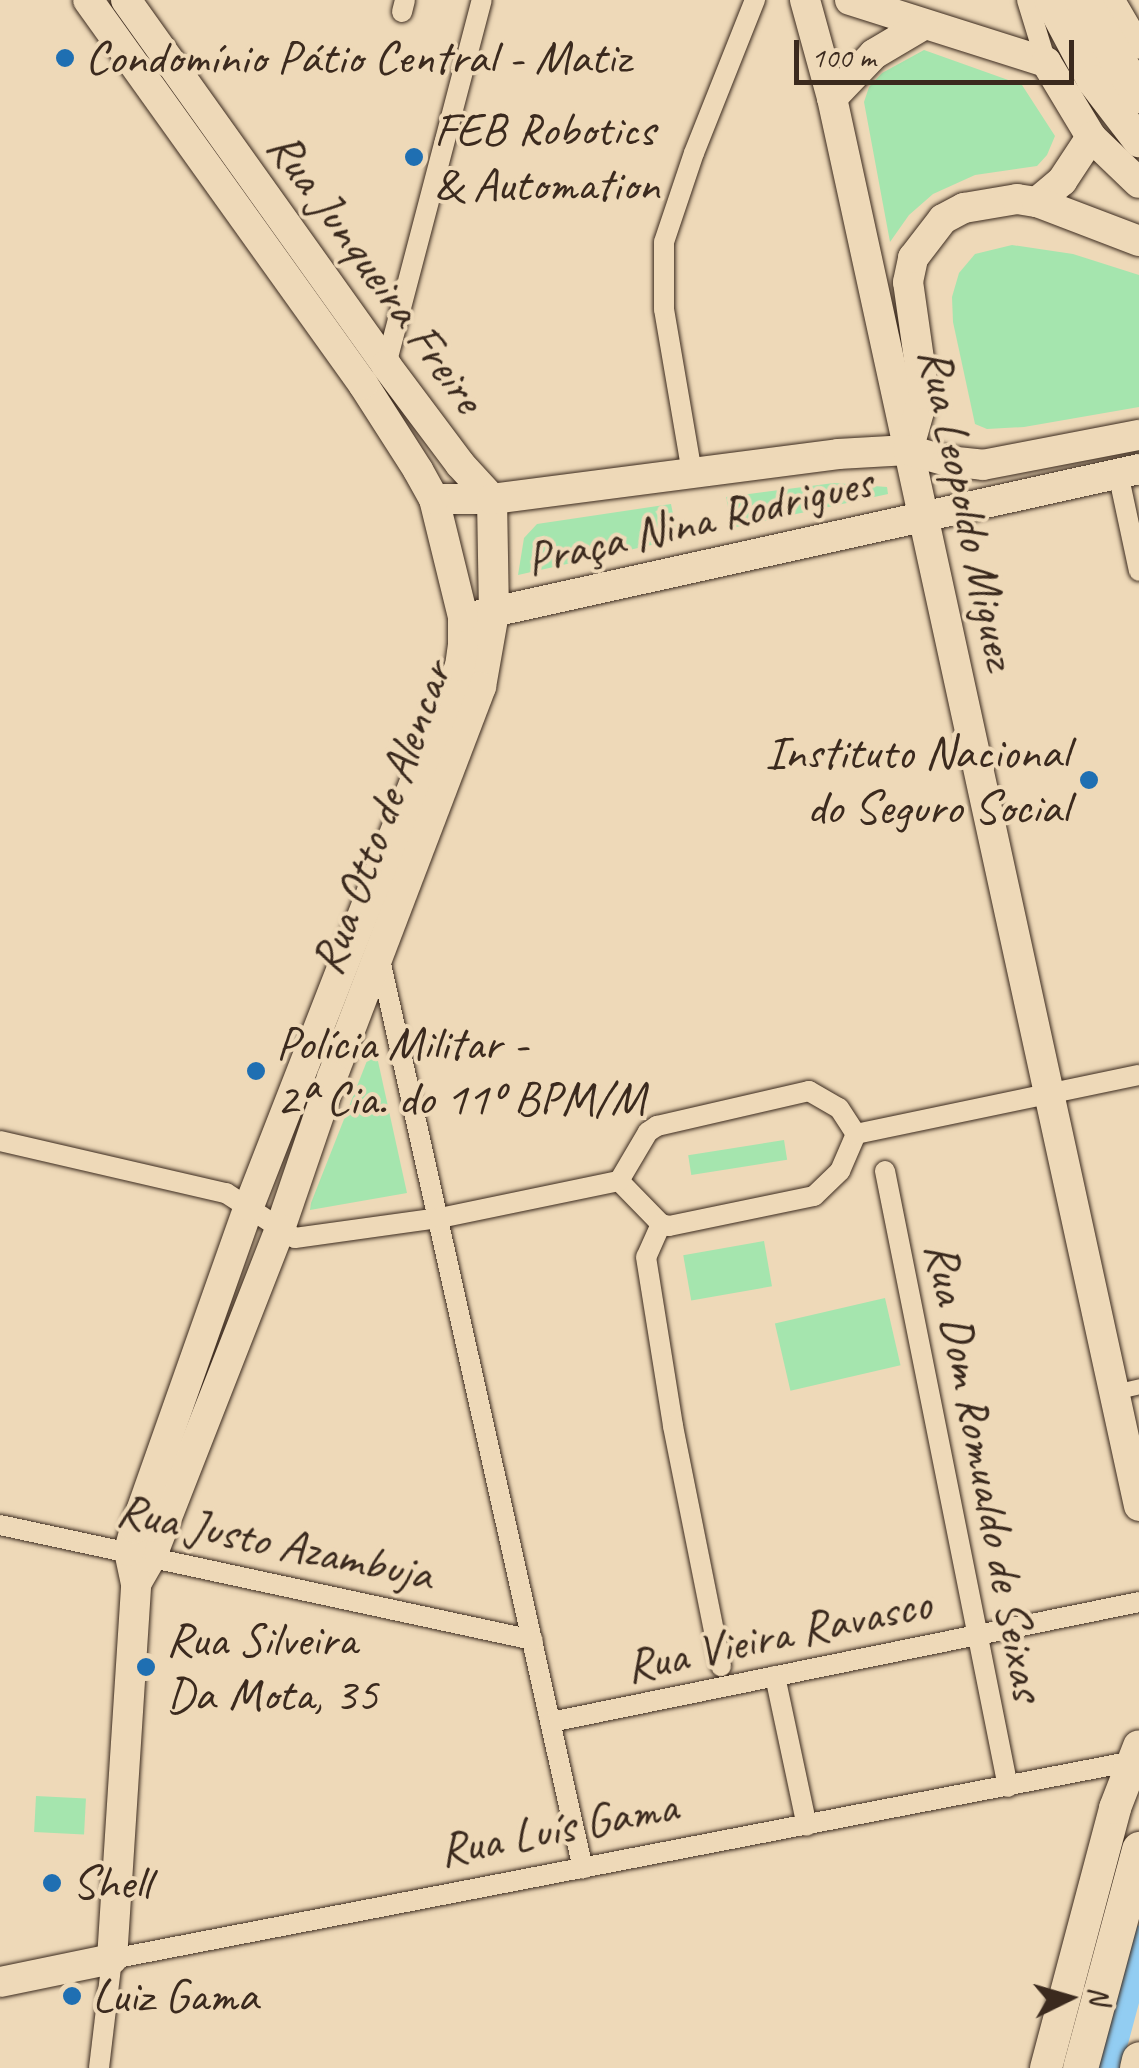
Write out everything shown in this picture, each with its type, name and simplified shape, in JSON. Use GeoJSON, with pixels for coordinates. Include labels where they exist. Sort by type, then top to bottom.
{"type":"FeatureCollection","features":[{"type":"Feature","properties":{"kind":"highway"},"geometry":{"type":"LineString","coordinates":[[1082,0],[1139,95]]}},
{"type":"Feature","properties":{"kind":"highway"},"geometry":{"type":"LineString","coordinates":[[1080,2068],[1139,1848]]}},
{"type":"Feature","properties":{"kind":"highway"},"geometry":{"type":"LineString","coordinates":[[1137,2068],[1139,2059]]}},
{"type":"Feature","properties":{"kind":"main road","name":"Rua Junqueira Freire"},"geometry":{"type":"LineString","coordinates":[[88,0],[363,384],[434,499],[462,617]]}},
{"type":"Feature","properties":{"kind":"main road","name":"Rua Leopoldo Miguez"},"geometry":{"type":"LineString","coordinates":[[805,0],[832,98],[1049,1092],[1126,1389],[1139,1506]]}},
{"type":"Feature","properties":{"kind":"main road"},"geometry":{"type":"LineString","coordinates":[[850,0],[1046,62],[1090,136],[1139,183]]}},
{"type":"Feature","properties":{"kind":"main road"},"geometry":{"type":"LineString","coordinates":[[1050,0],[1092,81],[1139,141]]}},
{"type":"Feature","properties":{"kind":"main road","name":"Rua Junqueira Freire"},"geometry":{"type":"LineString","coordinates":[[134,10],[386,365],[492,498]]}},
{"type":"Feature","properties":{"kind":"main road"},"geometry":{"type":"LineString","coordinates":[[116,40],[134,10]]}},
{"type":"Feature","properties":{"kind":"main road"},"geometry":{"type":"LineString","coordinates":[[832,98],[874,54],[923,24]]}},
{"type":"Feature","properties":{"kind":"main road"},"geometry":{"type":"LineString","coordinates":[[1037,202],[1062,181],[1090,136]]}},
{"type":"Feature","properties":{"kind":"main road"},"geometry":{"type":"LineString","coordinates":[[908,450],[924,394],[908,282],[913,258],[943,219],[991,201],[1037,202],[1139,241]]}},
{"type":"Feature","properties":{"kind":"main road"},"geometry":{"type":"LineString","coordinates":[[873,287],[908,282]]}},
{"type":"Feature","properties":{"kind":"main road","name":"Praça Nina Rodrigues"},"geometry":{"type":"LineString","coordinates":[[434,499],[492,498],[908,450],[984,466],[1139,434]]}},
{"type":"Feature","properties":{"kind":"main road","name":"Praça Nina Rodrigues"},"geometry":{"type":"LineString","coordinates":[[462,617],[494,614],[1128,471]]}},
{"type":"Feature","properties":{"kind":"main road"},"geometry":{"type":"LineString","coordinates":[[492,498],[494,614]]}},
{"type":"Feature","properties":{"kind":"main road","name":"Rua Otto de Alencar"},"geometry":{"type":"LineString","coordinates":[[140,1553],[280,1230],[481,686],[494,614]]}},
{"type":"Feature","properties":{"kind":"main road","name":"Rua Otto de Alencar"},"geometry":{"type":"LineString","coordinates":[[140,1553],[249,1206],[460,666],[462,617]]}},
{"type":"Feature","properties":{"kind":"main road"},"geometry":{"type":"LineString","coordinates":[[112,1959],[140,1553]]}},
{"type":"Feature","properties":{"kind":"main road"},"geometry":{"type":"LineString","coordinates":[[1046,2068],[1115,1808],[1136,1754]]}},
{"type":"Feature","properties":{"kind":"main road","name":"Rua Luís Gama"},"geometry":{"type":"LineString","coordinates":[[0,1982],[112,1959]]}},
{"type":"Feature","properties":{"kind":"street"},"geometry":{"type":"LineString","coordinates":[[386,365],[480,0]]}},
{"type":"Feature","properties":{"kind":"street"},"geometry":{"type":"LineString","coordinates":[[692,474],[664,309],[664,242],[694,154],[756,0]]}},
{"type":"Feature","properties":{"kind":"street"},"geometry":{"type":"LineString","coordinates":[[1028,0],[1046,62]]}},
{"type":"Feature","properties":{"kind":"street"},"geometry":{"type":"LineString","coordinates":[[1112,0],[1139,46]]}},
{"type":"Feature","properties":{"kind":"street"},"geometry":{"type":"LineString","coordinates":[[1128,471],[1139,571]]}},
{"type":"Feature","properties":{"kind":"street"},"geometry":{"type":"LineString","coordinates":[[379,955],[583,1869]]}},
{"type":"Feature","properties":{"kind":"street"},"geometry":{"type":"LineString","coordinates":[[856,1134],[1139,1075]]}},
{"type":"Feature","properties":{"kind":"street"},"geometry":{"type":"LineString","coordinates":[[0,1142],[204,1187],[249,1206],[280,1230],[304,1238],[440,1218],[619,1181],[648,1132],[657,1126],[790,1094],[822,1096],[839,1108],[856,1134]]}},
{"type":"Feature","properties":{"kind":"street"},"geometry":{"type":"LineString","coordinates":[[619,1181],[660,1224],[680,1225],[814,1196],[840,1171],[856,1134]]}},
{"type":"Feature","properties":{"kind":"street","name":"Rua Dom Romualdo de Seixas"},"geometry":{"type":"LineString","coordinates":[[885,1172],[1008,1786]]}},
{"type":"Feature","properties":{"kind":"street"},"geometry":{"type":"LineString","coordinates":[[660,1224],[646,1257],[673,1426],[721,1666]]}},
{"type":"Feature","properties":{"kind":"street","name":"Rua Justo Azambuja"},"geometry":{"type":"LineString","coordinates":[[0,1524],[533,1640]]}},
{"type":"Feature","properties":{"kind":"street","name":"Rua Vieira Ravasco"},"geometry":{"type":"LineString","coordinates":[[551,1722],[1139,1602]]}},
{"type":"Feature","properties":{"kind":"street"},"geometry":{"type":"LineString","coordinates":[[775,1676],[806,1826]]}},
{"type":"Feature","properties":{"kind":"street","name":"Rua Luís Gama"},"geometry":{"type":"LineString","coordinates":[[112,1959],[1008,1786],[1136,1754]]}},
{"type":"Feature","properties":{"kind":"street"},"geometry":{"type":"LineString","coordinates":[[99,2068],[112,1959]]}},
{"type":"Feature","properties":{"kind":"green space"},"geometry":{"type":"Polygon","coordinates":[[[924,50],[1022,85],[1055,136],[1037,166],[975,175],[933,194],[909,215],[890,242],[864,102],[869,87],[882,73],[924,50]]]}},
{"type":"Feature","properties":{"kind":"green space"},"geometry":{"type":"Polygon","coordinates":[[[1012,245],[1073,254],[1139,275],[1139,407],[1024,427],[987,429],[975,424],[953,322],[952,297],[959,273],[975,254],[1012,245]]]}},
{"type":"Feature","properties":{"kind":"green space"},"geometry":{"type":"Polygon","coordinates":[[[834,483],[887,487],[888,494],[732,528],[726,497],[834,483]]]}},
{"type":"Feature","properties":{"kind":"green space"},"geometry":{"type":"Polygon","coordinates":[[[671,504],[678,539],[518,575],[524,538],[537,524],[671,504]]]}},
{"type":"Feature","properties":{"kind":"green space"},"geometry":{"type":"Polygon","coordinates":[[[374,1043],[407,1193],[310,1210],[311,1203],[374,1043]]]}},
{"type":"Feature","properties":{"kind":"green space"},"geometry":{"type":"Polygon","coordinates":[[[784,1140],[787,1160],[691,1175],[688,1155],[784,1140]]]}},
{"type":"Feature","properties":{"kind":"green space"},"geometry":{"type":"Polygon","coordinates":[[[764,1241],[772,1286],[691,1301],[683,1255],[764,1241]]]}},
{"type":"Feature","properties":{"kind":"green space"},"geometry":{"type":"Polygon","coordinates":[[[885,1298],[901,1365],[790,1391],[775,1323],[885,1298]]]}},
{"type":"Feature","properties":{"kind":"green space"},"geometry":{"type":"Polygon","coordinates":[[[36,1796],[86,1799],[84,1835],[34,1832],[36,1796]]]}},
{"type":"Feature","properties":{"kind":"waterway"},"geometry":{"type":"LineString","coordinates":[[1105,2068],[1139,1941]]}},
{"type":"Feature","properties":{"kind":"place","name":"Condomínio Pátio Central - Matiz"},"geometry":{"type":"Point","coordinates":[65,58]}},
{"type":"Feature","properties":{"kind":"place","name":"FEB Robotics & Automation"},"geometry":{"type":"Point","coordinates":[414,157]}},
{"type":"Feature","properties":{"kind":"place","name":"Instituto Nacional do Seguro Social"},"geometry":{"type":"Point","coordinates":[1089,780]}},
{"type":"Feature","properties":{"kind":"place","name":"Polícia Militar - 2ª Cia. do 11º BPM/M"},"geometry":{"type":"Point","coordinates":[256,1071]}},
{"type":"Feature","properties":{"kind":"place","name":"Rua Silveira Da Mota, 35"},"geometry":{"type":"Point","coordinates":[146,1667]}},
{"type":"Feature","properties":{"kind":"place","name":"Shell"},"geometry":{"type":"Point","coordinates":[52,1883]}},
{"type":"Feature","properties":{"kind":"place","name":"Luiz Gama"},"geometry":{"type":"Point","coordinates":[72,1996]}}]}
